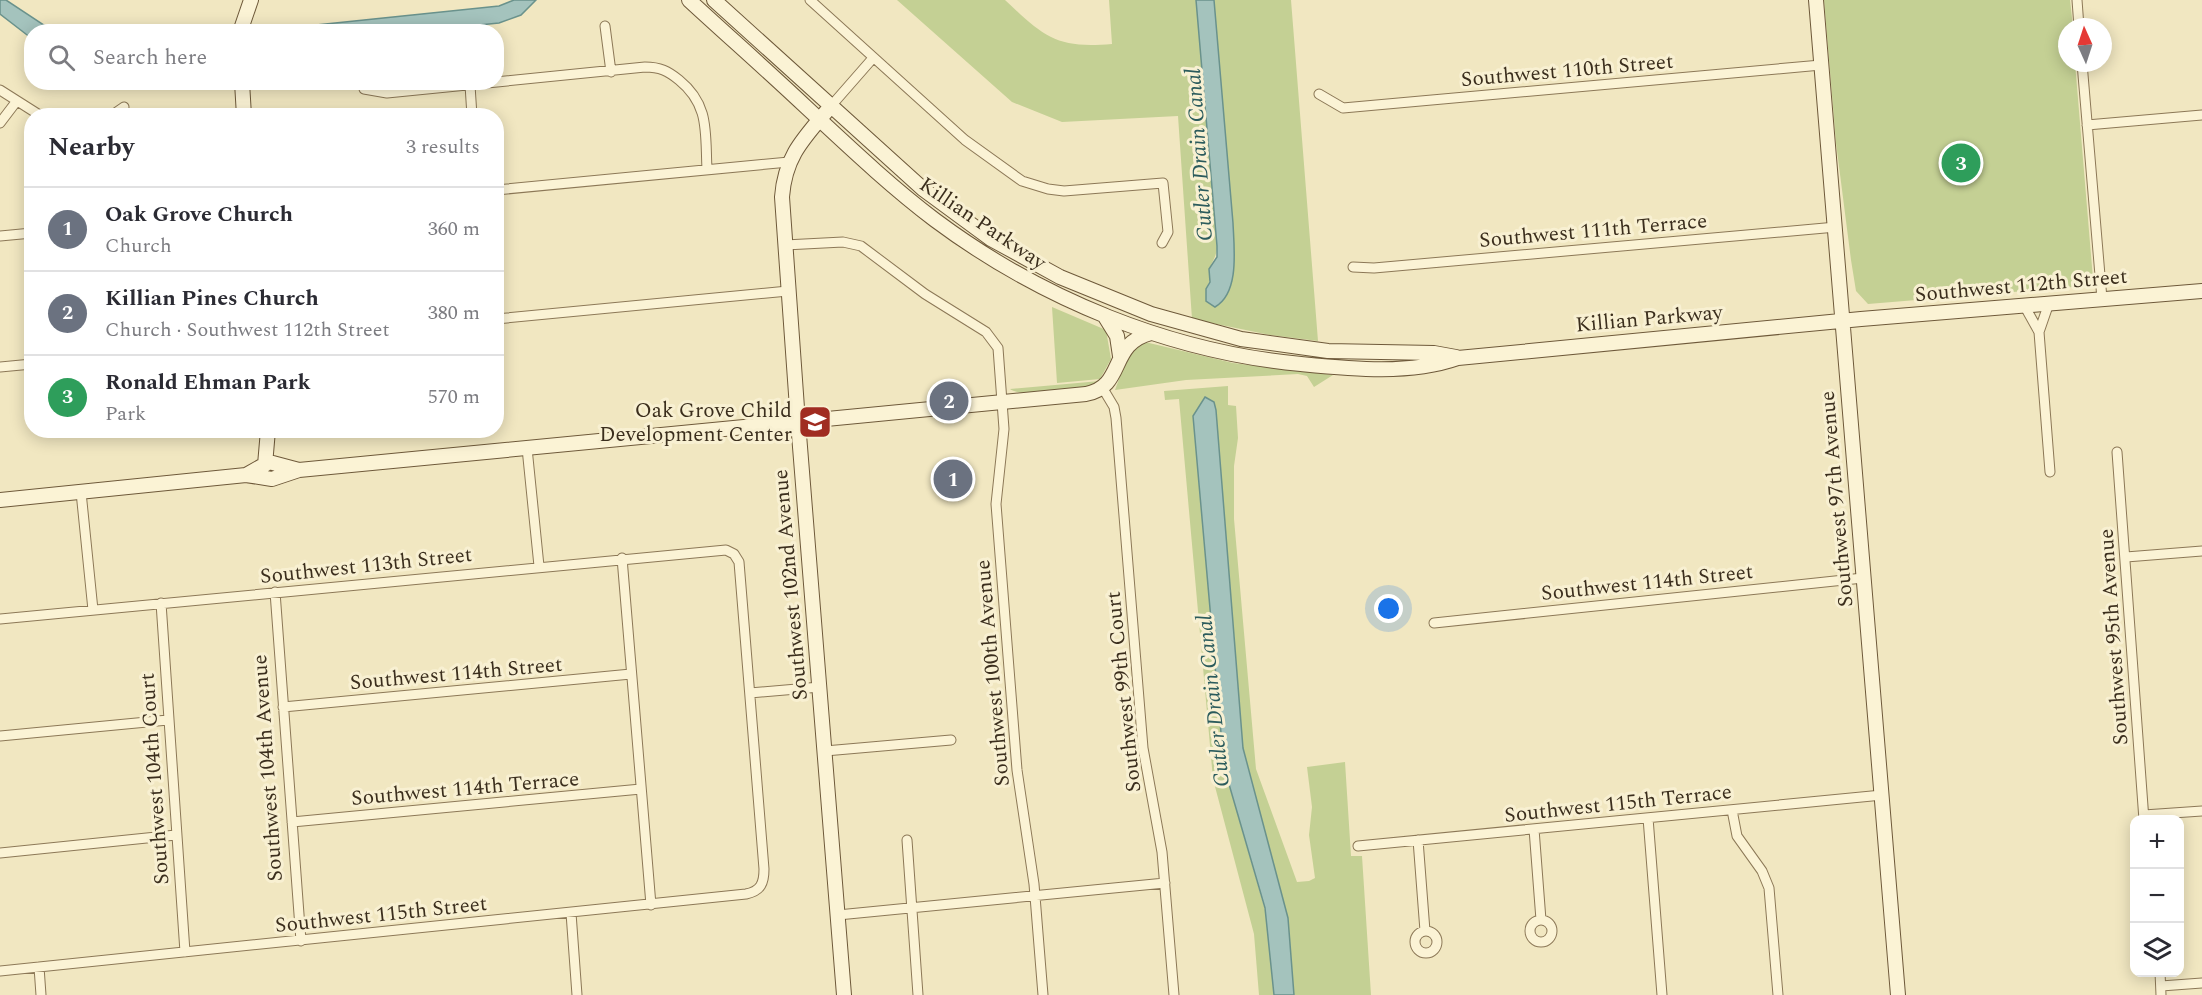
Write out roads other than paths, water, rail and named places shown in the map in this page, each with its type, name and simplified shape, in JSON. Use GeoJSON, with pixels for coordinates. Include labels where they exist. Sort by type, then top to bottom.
{"type":"FeatureCollection","features":[{"type":"Feature","properties":{"kind":"street"},"geometry":{"type":"LineString","coordinates":[[242,24],[251,0]]}},
{"type":"Feature","properties":{"kind":"street","name":"Killian Parkway"},"geometry":{"type":"LineString","coordinates":[[689,0],[904,196],[948,230],[1028,280],[1104,315],[1151,333],[1238,355],[1334,367],[1435,366],[1458,358],[1844,321]]}},
{"type":"Feature","properties":{"kind":"street","name":"Killian Parkway"},"geometry":{"type":"LineString","coordinates":[[714,0],[922,189],[974,227],[1050,272],[1116,302],[1184,325],[1259,342],[1346,352],[1434,353],[1458,358]]}},
{"type":"Feature","properties":{"kind":"street"},"geometry":{"type":"LineString","coordinates":[[810,0],[965,140],[1022,181],[1064,191],[1163,183],[1168,232],[1162,243]]}},
{"type":"Feature","properties":{"kind":"street","name":"Southwest 97th Avenue"},"geometry":{"type":"LineString","coordinates":[[1816,0],[1899,995]]}},
{"type":"Feature","properties":{"kind":"street"},"geometry":{"type":"LineString","coordinates":[[2077,0],[2078,18]]}},
{"type":"Feature","properties":{"kind":"street"},"geometry":{"type":"LineString","coordinates":[[605,26],[610,72]]}},
{"type":"Feature","properties":{"kind":"street","name":"Southwest 102nd Avenue"},"geometry":{"type":"LineString","coordinates":[[844,995],[782,197],[789,162],[831,106],[873,58]]}},
{"type":"Feature","properties":{"kind":"street","name":"Southwest 110th Street"},"geometry":{"type":"LineString","coordinates":[[1319,94],[1343,108],[1821,64]]}},
{"type":"Feature","properties":{"kind":"street"},"geometry":{"type":"LineString","coordinates":[[504,83],[657,68],[679,80],[694,94],[703,111],[707,169]]}},
{"type":"Feature","properties":{"kind":"street"},"geometry":{"type":"LineString","coordinates":[[2083,72],[2102,299]]}},
{"type":"Feature","properties":{"kind":"street"},"geometry":{"type":"LineString","coordinates":[[0,90],[27,108]]}},
{"type":"Feature","properties":{"kind":"street"},"geometry":{"type":"LineString","coordinates":[[242,90],[244,108]]}},
{"type":"Feature","properties":{"kind":"street"},"geometry":{"type":"LineString","coordinates":[[369,90],[383,93],[420,90]]}},
{"type":"Feature","properties":{"kind":"street"},"geometry":{"type":"LineString","coordinates":[[470,90],[471,108]]}},
{"type":"Feature","properties":{"kind":"street"},"geometry":{"type":"LineString","coordinates":[[0,123],[16,102]]}},
{"type":"Feature","properties":{"kind":"street"},"geometry":{"type":"LineString","coordinates":[[2087,124],[2202,115]]}},
{"type":"Feature","properties":{"kind":"street"},"geometry":{"type":"LineString","coordinates":[[504,189],[789,162]]}},
{"type":"Feature","properties":{"kind":"street","name":"Southwest 111th Terrace"},"geometry":{"type":"LineString","coordinates":[[1353,267],[1374,268],[1836,227]]}},
{"type":"Feature","properties":{"kind":"street"},"geometry":{"type":"LineString","coordinates":[[0,236],[24,234]]}},
{"type":"Feature","properties":{"kind":"street","name":"Southwest 100th Avenue"},"geometry":{"type":"LineString","coordinates":[[785,245],[843,242],[861,246],[925,294],[986,332],[998,348],[1004,445],[996,504],[1017,770],[1035,895],[1043,995]]}},
{"type":"Feature","properties":{"kind":"street"},"geometry":{"type":"LineString","coordinates":[[504,318],[788,291]]}},
{"type":"Feature","properties":{"kind":"street","name":"Southwest 112th Street"},"geometry":{"type":"LineString","coordinates":[[1844,321],[2202,291]]}},
{"type":"Feature","properties":{"kind":"street"},"geometry":{"type":"LineString","coordinates":[[2049,303],[2039,332],[2050,472]]}},
{"type":"Feature","properties":{"kind":"street"},"geometry":{"type":"LineString","coordinates":[[2024,305],[2039,332]]}},
{"type":"Feature","properties":{"kind":"street"},"geometry":{"type":"LineString","coordinates":[[1104,315],[1117,336],[1120,356]]}},
{"type":"Feature","properties":{"kind":"street"},"geometry":{"type":"LineString","coordinates":[[0,500],[246,475],[271,469],[299,470],[1086,394],[1102,387],[1116,370],[1120,356],[1132,340],[1151,333]]}},
{"type":"Feature","properties":{"kind":"street"},"geometry":{"type":"LineString","coordinates":[[0,367],[24,365]]}},
{"type":"Feature","properties":{"kind":"street","name":"Southwest 99th Court"},"geometry":{"type":"LineString","coordinates":[[1102,387],[1112,401],[1116,418],[1144,756],[1160,841],[1174,995]]}},
{"type":"Feature","properties":{"kind":"street"},"geometry":{"type":"LineString","coordinates":[[268,438],[271,469]]}},
{"type":"Feature","properties":{"kind":"street"},"geometry":{"type":"LineString","coordinates":[[528,448],[539,566]]}},
{"type":"Feature","properties":{"kind":"street","name":"Southwest 95th Avenue"},"geometry":{"type":"LineString","coordinates":[[2117,452],[2144,815]]}},
{"type":"Feature","properties":{"kind":"street"},"geometry":{"type":"LineString","coordinates":[[81,492],[93,610]]}},
{"type":"Feature","properties":{"kind":"street","name":"Southwest 113th Street"},"geometry":{"type":"LineString","coordinates":[[0,619],[722,549],[734,554],[740,562],[750,693]]}},
{"type":"Feature","properties":{"kind":"street"},"geometry":{"type":"LineString","coordinates":[[2126,557],[2202,551]]}},
{"type":"Feature","properties":{"kind":"street"},"geometry":{"type":"LineString","coordinates":[[622,558],[651,905]]}},
{"type":"Feature","properties":{"kind":"street","name":"Southwest 114th Street"},"geometry":{"type":"LineString","coordinates":[[1434,623],[1863,578]]}},
{"type":"Feature","properties":{"kind":"street","name":"Southwest 104th Avenue"},"geometry":{"type":"LineString","coordinates":[[275,592],[301,941]]}},
{"type":"Feature","properties":{"kind":"street","name":"Southwest 104th Court"},"geometry":{"type":"LineString","coordinates":[[161,603],[185,952]]}},
{"type":"Feature","properties":{"kind":"street","name":"Southwest 114th Street"},"geometry":{"type":"LineString","coordinates":[[284,707],[631,674]]}},
{"type":"Feature","properties":{"kind":"street"},"geometry":{"type":"LineString","coordinates":[[750,693],[820,687]]}},
{"type":"Feature","properties":{"kind":"street","name":"Southwest 115th Street"},"geometry":{"type":"LineString","coordinates":[[0,971],[751,893],[762,885],[764,863],[750,693]]}},
{"type":"Feature","properties":{"kind":"street"},"geometry":{"type":"LineString","coordinates":[[0,736],[168,720]]}},
{"type":"Feature","properties":{"kind":"street"},"geometry":{"type":"LineString","coordinates":[[825,751],[951,740]]}},
{"type":"Feature","properties":{"kind":"street","name":"Southwest 114th Terrace"},"geometry":{"type":"LineString","coordinates":[[292,822],[641,789]]}},
{"type":"Feature","properties":{"kind":"street","name":"Southwest 115th Terrace"},"geometry":{"type":"LineString","coordinates":[[1358,846],[1882,795]]}},
{"type":"Feature","properties":{"kind":"street"},"geometry":{"type":"LineString","coordinates":[[1732,810],[1737,836],[1762,871],[1769,888],[1778,995]]}},
{"type":"Feature","properties":{"kind":"street"},"geometry":{"type":"LineString","coordinates":[[2163,815],[2202,811]]}},
{"type":"Feature","properties":{"kind":"street"},"geometry":{"type":"LineString","coordinates":[[1648,818],[1662,995]]}},
{"type":"Feature","properties":{"kind":"street"},"geometry":{"type":"LineString","coordinates":[[1534,829],[1540,920]]}},
{"type":"Feature","properties":{"kind":"street"},"geometry":{"type":"LineString","coordinates":[[0,853],[176,835]]}},
{"type":"Feature","properties":{"kind":"street"},"geometry":{"type":"LineString","coordinates":[[907,840],[918,995]]}},
{"type":"Feature","properties":{"kind":"street"},"geometry":{"type":"LineString","coordinates":[[1418,840],[1425,931]]}},
{"type":"Feature","properties":{"kind":"street"},"geometry":{"type":"LineString","coordinates":[[838,915],[1165,882]]}},
{"type":"Feature","properties":{"kind":"street"},"geometry":{"type":"LineString","coordinates":[[571,913],[577,995]]}},
{"type":"Feature","properties":{"kind":"street"},"geometry":{"type":"LineString","coordinates":[[39,967],[41,995]]}},
{"type":"Feature","properties":{"kind":"street"},"geometry":{"type":"LineString","coordinates":[[2161,990],[2202,983]]}},
{"type":"Feature","properties":{"kind":"water"},"geometry":{"type":"Polygon","coordinates":[[[0,0],[6,0],[42,24],[24,24],[24,33],[0,14],[0,0]]]}},
{"type":"Feature","properties":{"kind":"water"},"geometry":{"type":"Polygon","coordinates":[[[514,0],[536,0],[521,15],[499,23],[325,24],[499,6],[514,0]]]}},
{"type":"Feature","properties":{"kind":"water"},"geometry":{"type":"Polygon","coordinates":[[[1196,0],[1214,0],[1233,223],[1232,281],[1223,300],[1215,307],[1206,301],[1206,289],[1210,282],[1209,269],[1217,257],[1217,246],[1196,0]]]}},
{"type":"Feature","properties":{"kind":"water"},"geometry":{"type":"Polygon","coordinates":[[[1205,397],[1214,402],[1216,410],[1243,748],[1288,918],[1294,995],[1274,995],[1265,908],[1224,767],[1193,416],[1205,397]]]}},
{"type":"Feature","properties":{"kind":"place","name":"Ronald Ehman Park"},"geometry":{"type":"Point","coordinates":[1961,163]}},
{"type":"Feature","properties":{"kind":"place","name":"Killian Pines Church"},"geometry":{"type":"Point","coordinates":[949,401]}},
{"type":"Feature","properties":{"kind":"place","name":"Oak Grove Child Development Center"},"geometry":{"type":"Point","coordinates":[815,422]}},
{"type":"Feature","properties":{"kind":"place","name":"Oak Grove Church"},"geometry":{"type":"Point","coordinates":[953,479]}},
{"type":"Feature","properties":{"kind":"water label","name":"Cutler Drain Canal"},"geometry":{"type":"Point","coordinates":[1198,155]}},
{"type":"Feature","properties":{"kind":"water label","name":"Cutler Drain Canal"},"geometry":{"type":"Point","coordinates":[1212,701]}}]}
